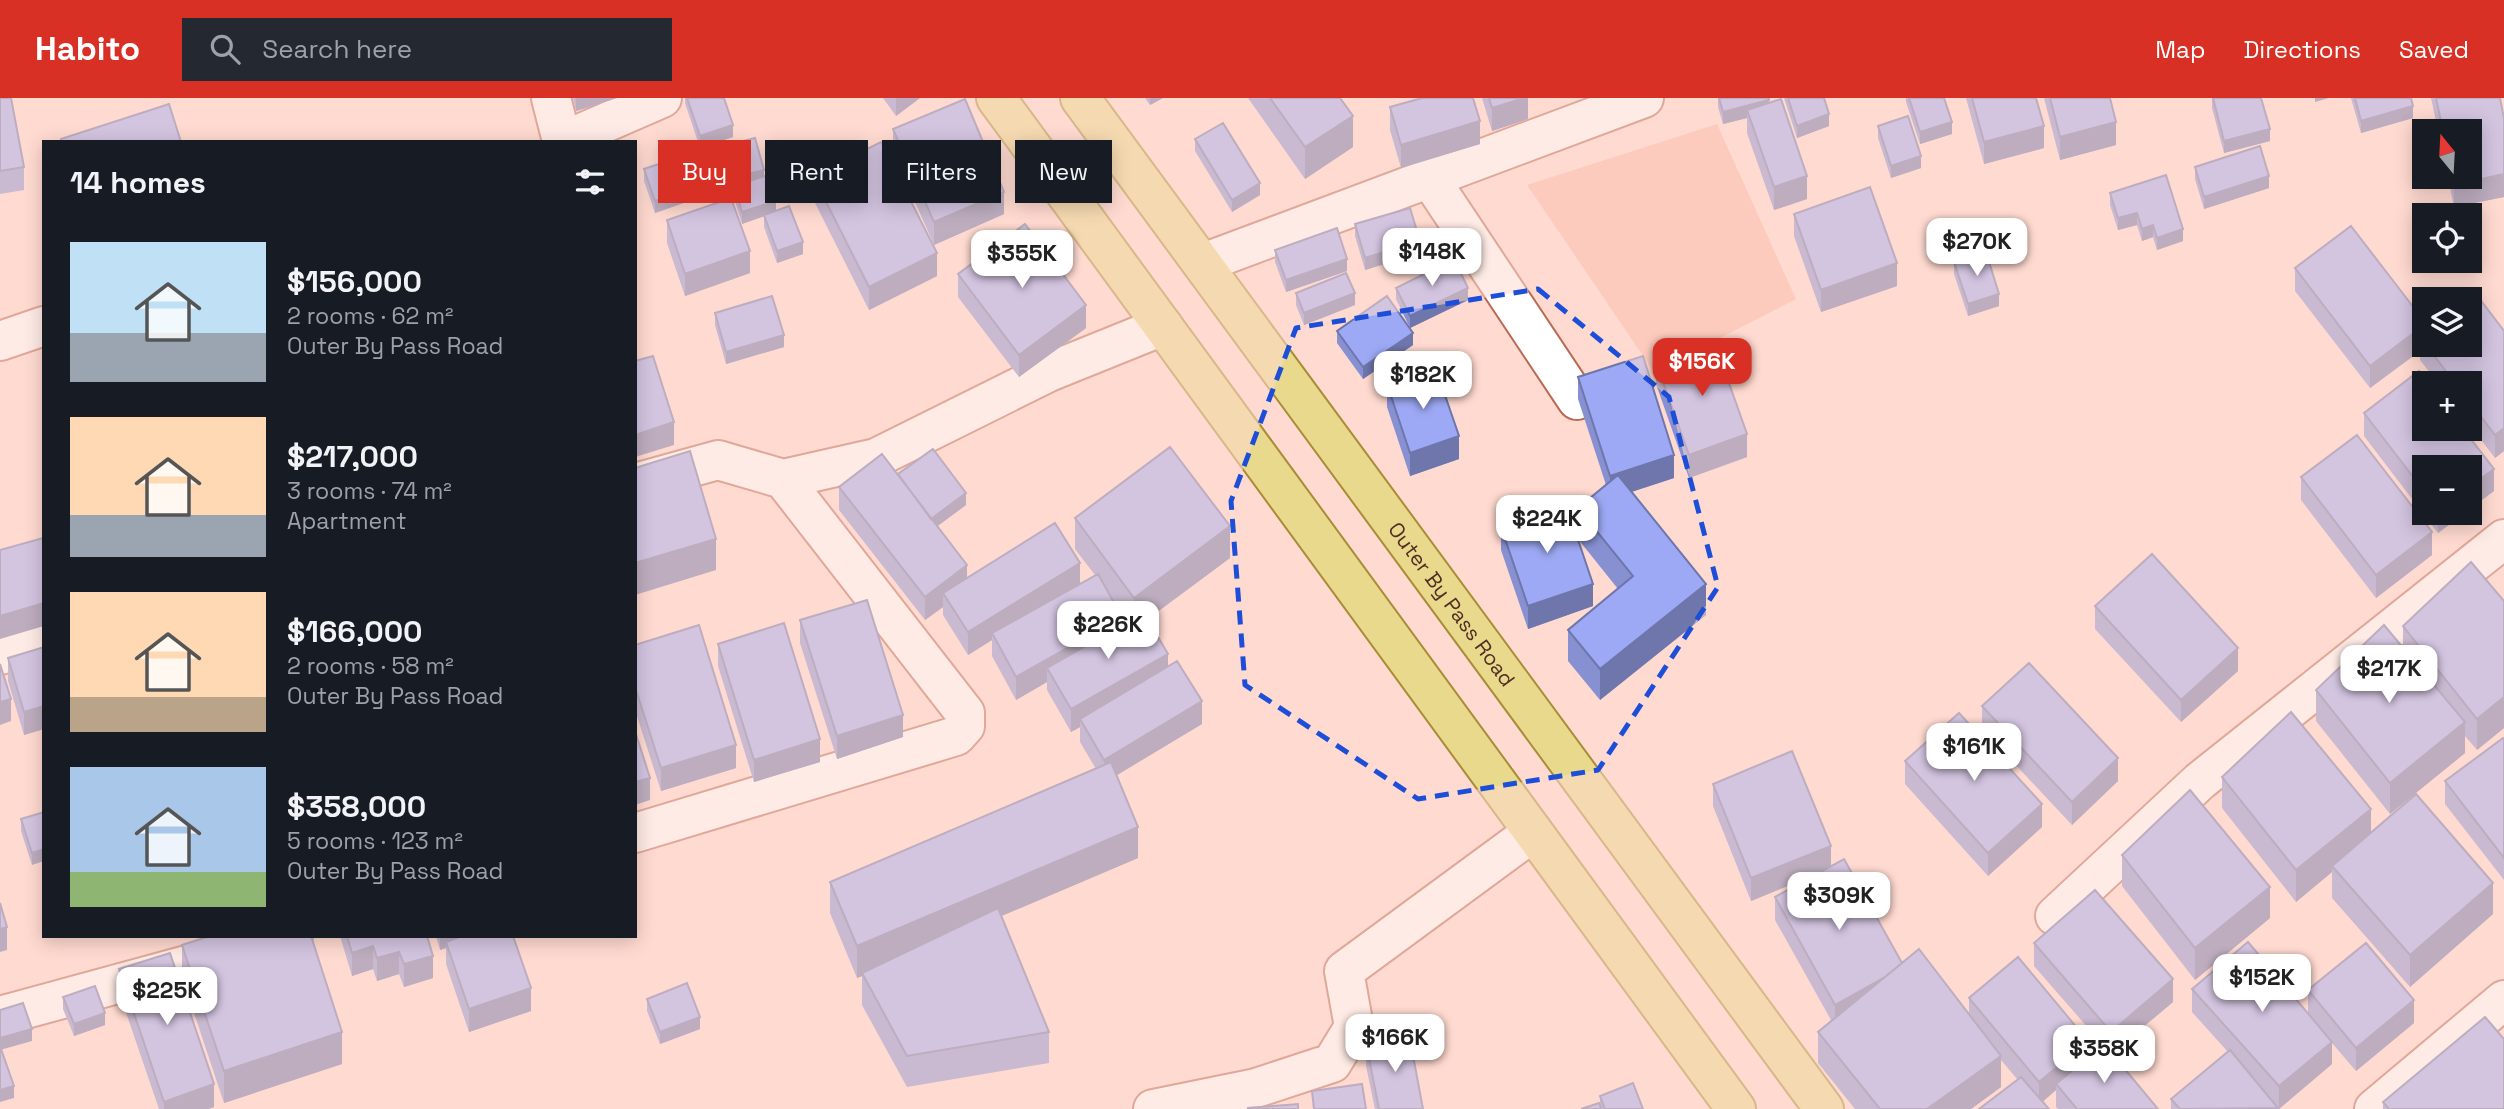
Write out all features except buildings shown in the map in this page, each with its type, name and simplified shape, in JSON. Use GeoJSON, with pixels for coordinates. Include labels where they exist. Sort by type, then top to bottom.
{"type":"FeatureCollection","features":[{"type":"Feature","properties":{"kind":"main road"},"geometry":{"type":"LineString","coordinates":[[996,98],[1736,1109]]}},
{"type":"Feature","properties":{"kind":"main road","name":"Outer By Pass Road"},"geometry":{"type":"LineString","coordinates":[[1080,98],[1824,1109]]}},
{"type":"Feature","properties":{"kind":"street"},"geometry":{"type":"LineString","coordinates":[[551,98],[562,140]]}},
{"type":"Feature","properties":{"kind":"street"},"geometry":{"type":"LineString","coordinates":[[567,140],[662,98]]}},
{"type":"Feature","properties":{"kind":"street"},"geometry":{"type":"LineString","coordinates":[[1203,263],[1644,98]]}},
{"type":"Feature","properties":{"kind":"street"},"geometry":{"type":"LineString","coordinates":[[1430,179],[1577,400]]}},
{"type":"Feature","properties":{"kind":"street"},"geometry":{"type":"LineString","coordinates":[[637,483],[718,460],[783,479],[876,458],[1049,372],[1163,326]]}},
{"type":"Feature","properties":{"kind":"street"},"geometry":{"type":"LineString","coordinates":[[0,341],[42,327]]}},
{"type":"Feature","properties":{"kind":"street"},"geometry":{"type":"LineString","coordinates":[[637,832],[956,736],[965,726],[965,713],[783,479]]}},
{"type":"Feature","properties":{"kind":"street"},"geometry":{"type":"LineString","coordinates":[[2055,916],[2200,781],[2504,539]]}},
{"type":"Feature","properties":{"kind":"street"},"geometry":{"type":"LineString","coordinates":[[0,655],[42,644]]}},
{"type":"Feature","properties":{"kind":"street"},"geometry":{"type":"LineString","coordinates":[[1153,1109],[1256,1088],[1332,1063],[1354,1027],[1344,971],[1533,832]]}},
{"type":"Feature","properties":{"kind":"street"},"geometry":{"type":"LineString","coordinates":[[0,1016],[286,938]]}},
{"type":"Feature","properties":{"kind":"street"},"geometry":{"type":"LineString","coordinates":[[2374,1109],[2504,1000]]}},
{"type":"Feature","properties":{"kind":"highlighted area"},"geometry":{"type":"Polygon","coordinates":[[[1538,289],[1669,397],[1718,587],[1598,770],[1418,799],[1245,685],[1231,501],[1296,328],[1538,289]]]}},
{"type":"Feature","properties":{"kind":"shaded area"},"geometry":{"type":"Polygon","coordinates":[[[1717,124],[1796,299],[1654,372],[1527,185],[1717,124]]]}}]}
